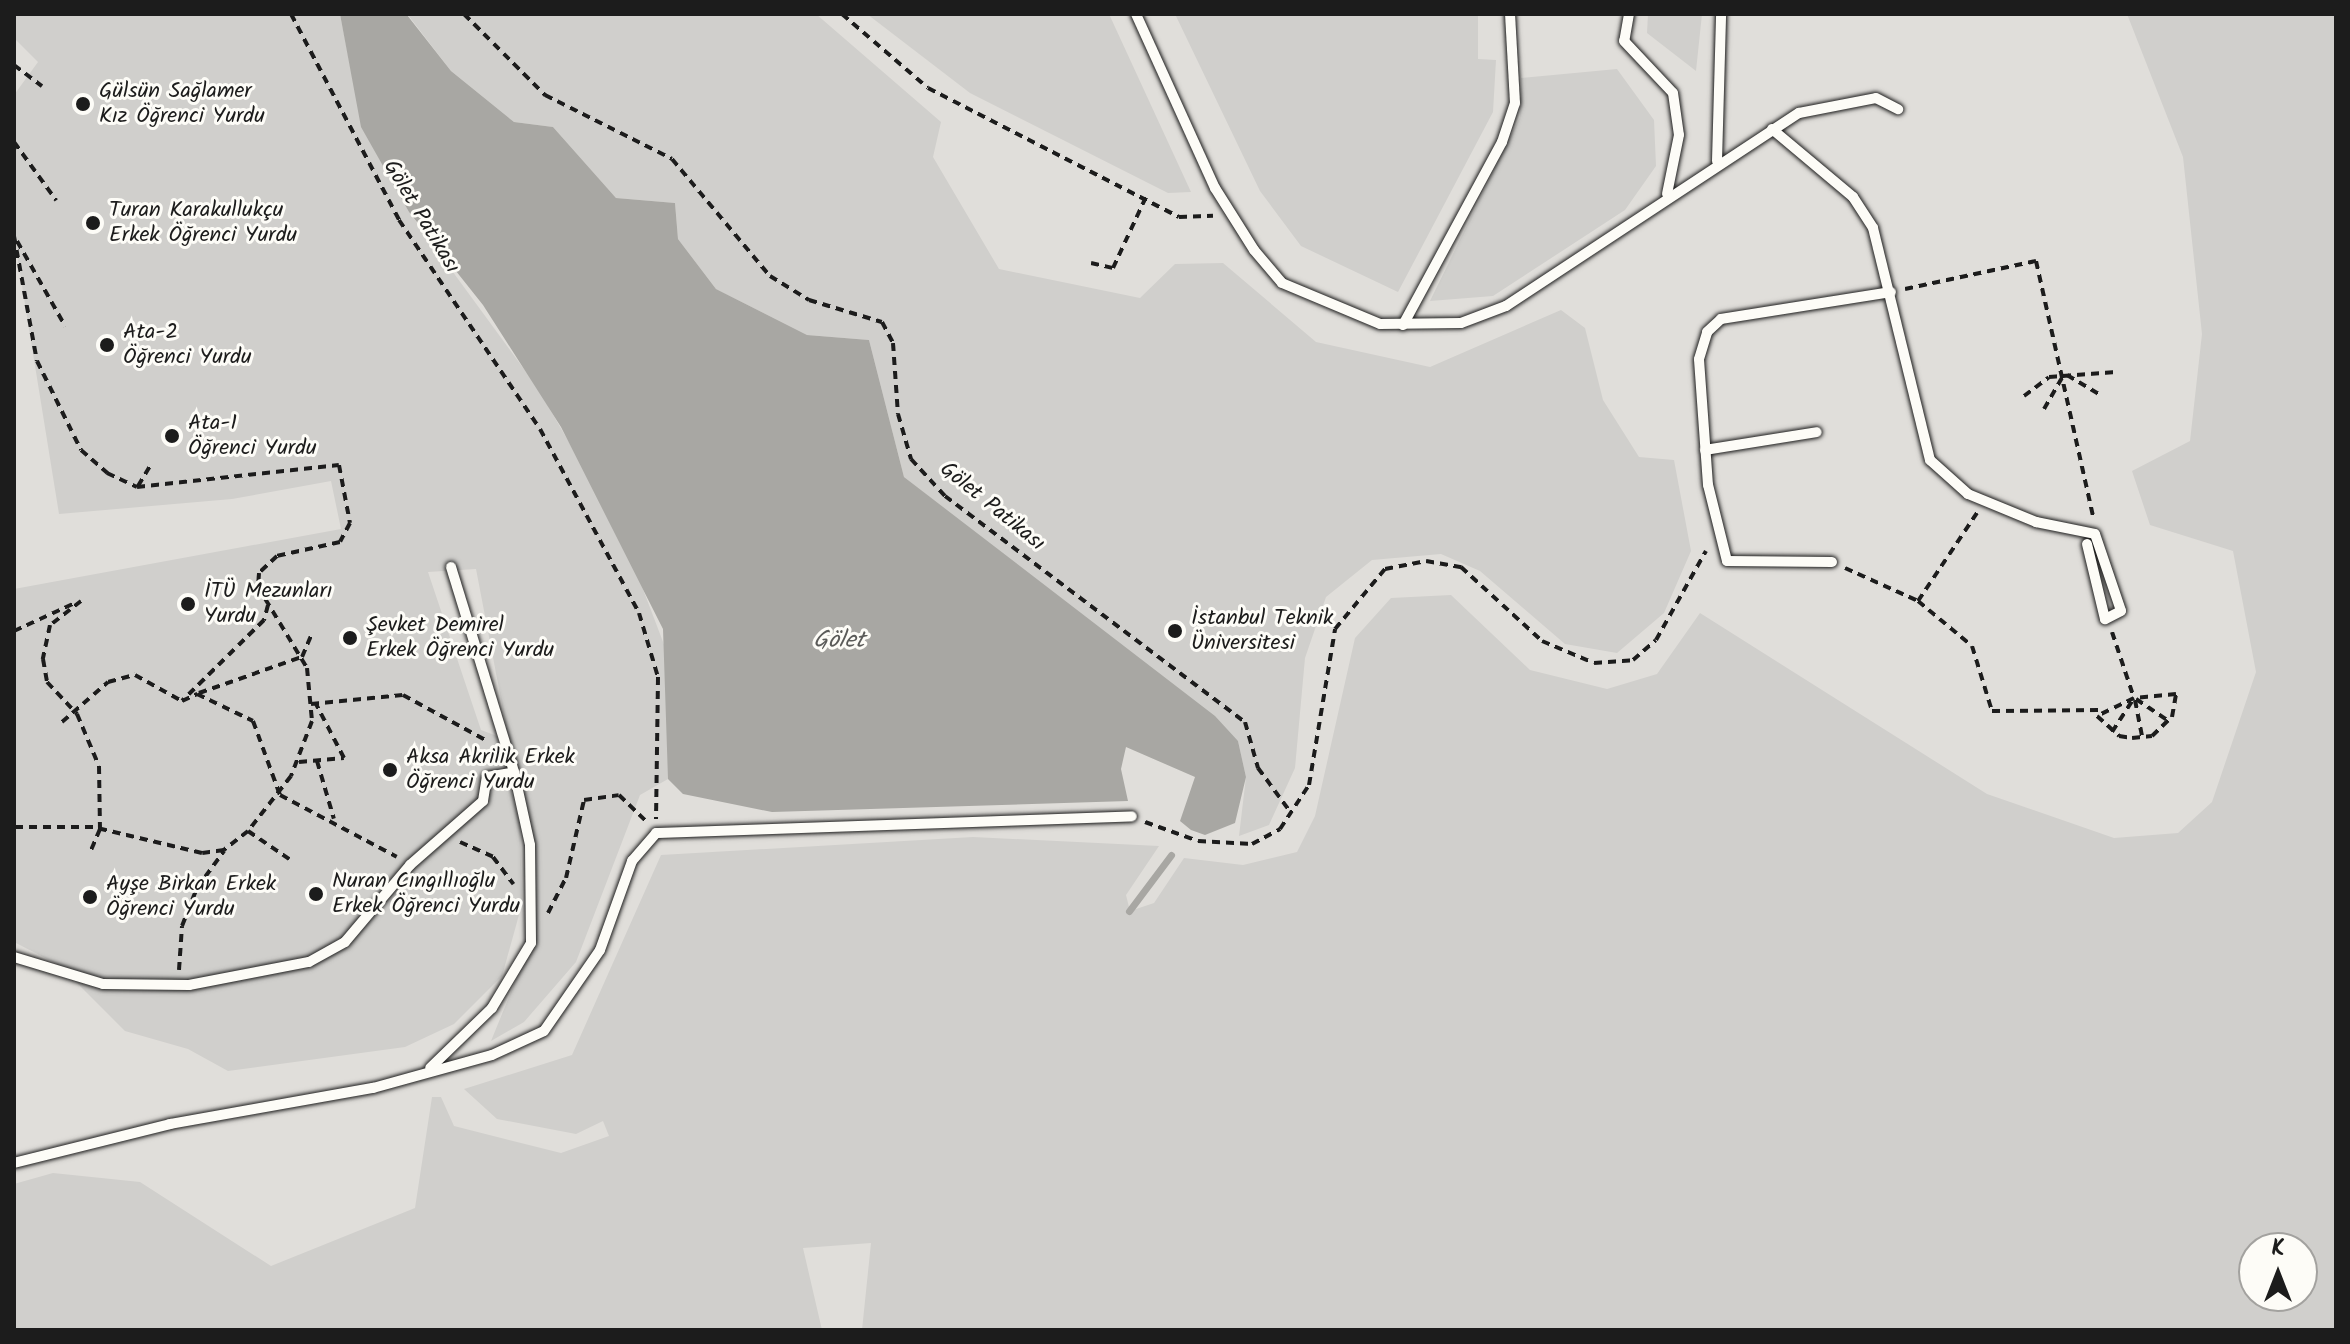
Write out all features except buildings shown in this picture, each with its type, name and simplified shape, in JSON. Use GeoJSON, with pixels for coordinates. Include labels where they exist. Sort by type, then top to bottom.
{"type":"FeatureCollection","features":[{"type":"Feature","properties":{"kind":"lane"},"geometry":{"type":"LineString","coordinates":[[1136,14],[1229,215],[1282,283],[1355,315],[1403,325],[1461,323],[1506,306],[1667,194],[1772,129],[1831,104],[1876,98],[1898,109]]}},
{"type":"Feature","properties":{"kind":"lane"},"geometry":{"type":"LineString","coordinates":[[1403,325],[1502,142],[1515,103],[1510,14]]}},
{"type":"Feature","properties":{"kind":"lane"},"geometry":{"type":"LineString","coordinates":[[1629,14],[1624,41],[1673,93],[1679,135],[1667,194]]}},
{"type":"Feature","properties":{"kind":"lane"},"geometry":{"type":"LineString","coordinates":[[1717,161],[1721,14]]}},
{"type":"Feature","properties":{"kind":"lane"},"geometry":{"type":"LineString","coordinates":[[1772,129],[1853,197],[1873,228],[1930,460],[1985,502],[2036,522],[2095,534],[2121,611],[2105,619],[2087,544]]}},
{"type":"Feature","properties":{"kind":"lane"},"geometry":{"type":"LineString","coordinates":[[1832,562],[1727,561],[1705,450],[1699,359],[1707,332],[1721,319],[1891,292]]}},
{"type":"Feature","properties":{"kind":"lane"},"geometry":{"type":"LineString","coordinates":[[1705,450],[1817,432]]}},
{"type":"Feature","properties":{"kind":"lane"},"geometry":{"type":"LineString","coordinates":[[429,1069],[492,1008],[514,976],[531,943],[533,912],[530,845],[514,772],[451,567]]}},
{"type":"Feature","properties":{"kind":"lane"},"geometry":{"type":"LineString","coordinates":[[14,957],[103,984],[189,985],[309,962],[345,942],[410,865],[483,801],[487,777],[514,772]]}},
{"type":"Feature","properties":{"kind":"lane"},"geometry":{"type":"LineString","coordinates":[[14,1163],[170,1124],[373,1088],[429,1069],[492,1055],[544,1031],[600,950],[632,861],[656,833],[1132,816]]}},
{"type":"Feature","properties":{"kind":"path","name":"Gölet Patikası"},"geometry":{"type":"LineString","coordinates":[[291,14],[399,220],[540,429],[639,613],[658,677],[656,833]]}},
{"type":"Feature","properties":{"kind":"path","name":"Gölet Patikası"},"geometry":{"type":"LineString","coordinates":[[464,14],[545,95],[672,159],[770,276],[809,300],[882,322],[893,343],[898,414],[911,459],[945,496],[1245,722],[1258,768],[1289,810]]}},
{"type":"Feature","properties":{"kind":"path"},"geometry":{"type":"LineString","coordinates":[[842,14],[928,88],[1146,197],[1179,217],[1229,215]]}},
{"type":"Feature","properties":{"kind":"path"},"geometry":{"type":"LineString","coordinates":[[14,65],[42,86]]}},
{"type":"Feature","properties":{"kind":"path"},"geometry":{"type":"LineString","coordinates":[[14,142],[56,200]]}},
{"type":"Feature","properties":{"kind":"path"},"geometry":{"type":"LineString","coordinates":[[1091,263],[1113,268],[1146,197]]}},
{"type":"Feature","properties":{"kind":"path"},"geometry":{"type":"LineString","coordinates":[[14,236],[65,326]]}},
{"type":"Feature","properties":{"kind":"path"},"geometry":{"type":"LineString","coordinates":[[14,236],[37,361],[81,450],[137,487],[339,465],[350,523],[340,542],[277,556],[259,573],[268,605],[302,657],[313,704],[344,758],[299,762]]}},
{"type":"Feature","properties":{"kind":"path"},"geometry":{"type":"LineString","coordinates":[[1891,292],[2036,261],[2065,374],[2095,534]]}},
{"type":"Feature","properties":{"kind":"path"},"geometry":{"type":"LineString","coordinates":[[2024,396],[2037,381],[2065,374],[2116,372]]}},
{"type":"Feature","properties":{"kind":"path"},"geometry":{"type":"LineString","coordinates":[[2065,374],[2100,395]]}},
{"type":"Feature","properties":{"kind":"path"},"geometry":{"type":"LineString","coordinates":[[2044,409],[2065,374]]}},
{"type":"Feature","properties":{"kind":"path"},"geometry":{"type":"LineString","coordinates":[[137,487],[151,464]]}},
{"type":"Feature","properties":{"kind":"path"},"geometry":{"type":"LineString","coordinates":[[1918,601],[1985,502]]}},
{"type":"Feature","properties":{"kind":"path"},"geometry":{"type":"LineString","coordinates":[[1132,816],[1198,841],[1252,844],[1280,829],[1289,810],[1309,785],[1335,629],[1385,569],[1426,561],[1461,567],[1542,641],[1594,663],[1633,660],[1656,640],[1706,551]]}},
{"type":"Feature","properties":{"kind":"path"},"geometry":{"type":"LineString","coordinates":[[1832,562],[1918,601],[1972,646],[1992,711],[2098,710],[2134,698],[2176,694],[2169,721],[2142,737],[2112,732],[2098,710]]}},
{"type":"Feature","properties":{"kind":"path"},"geometry":{"type":"LineString","coordinates":[[14,631],[81,601],[50,625],[43,659],[47,682],[71,711],[99,766],[100,829],[90,852]]}},
{"type":"Feature","properties":{"kind":"path"},"geometry":{"type":"LineString","coordinates":[[182,701],[264,620],[268,605]]}},
{"type":"Feature","properties":{"kind":"path"},"geometry":{"type":"LineString","coordinates":[[2105,619],[2125,656],[2142,737]]}},
{"type":"Feature","properties":{"kind":"path"},"geometry":{"type":"LineString","coordinates":[[182,701],[302,657],[312,633]]}},
{"type":"Feature","properties":{"kind":"path"},"geometry":{"type":"LineString","coordinates":[[62,722],[108,682],[135,675],[182,701]]}},
{"type":"Feature","properties":{"kind":"path"},"geometry":{"type":"LineString","coordinates":[[197,694],[253,721],[280,795],[334,819],[410,865]]}},
{"type":"Feature","properties":{"kind":"path"},"geometry":{"type":"LineString","coordinates":[[313,704],[403,695],[460,720],[494,749]]}},
{"type":"Feature","properties":{"kind":"path"},"geometry":{"type":"LineString","coordinates":[[2134,698],[2169,721]]}},
{"type":"Feature","properties":{"kind":"path"},"geometry":{"type":"LineString","coordinates":[[2112,732],[2134,698]]}},
{"type":"Feature","properties":{"kind":"path"},"geometry":{"type":"LineString","coordinates":[[189,985],[177,956],[182,926],[197,888],[224,850],[248,831],[280,795],[299,762],[313,704]]}},
{"type":"Feature","properties":{"kind":"path"},"geometry":{"type":"LineString","coordinates":[[317,761],[334,819]]}},
{"type":"Feature","properties":{"kind":"path"},"geometry":{"type":"LineString","coordinates":[[438,842],[466,843],[493,857],[533,912],[545,918],[566,878],[580,806],[589,797],[619,795],[656,833]]}},
{"type":"Feature","properties":{"kind":"path"},"geometry":{"type":"LineString","coordinates":[[14,827],[100,829],[202,853],[224,850]]}},
{"type":"Feature","properties":{"kind":"path"},"geometry":{"type":"LineString","coordinates":[[248,831],[289,859]]}},
{"type":"Feature","properties":{"kind":"shaded area","name":"İstanbul Teknik Üniversitesi"},"geometry":{"type":"Polygon","coordinates":[[[14,14],[2336,14],[2336,1330],[14,1330],[14,14]]]}},
{"type":"Feature","properties":{"kind":"shaded area"},"geometry":{"type":"Polygon","coordinates":[[[14,14],[340,14],[362,127],[409,212],[537,387],[622,534],[668,655],[668,779],[640,795],[576,962],[524,1022],[491,1041],[531,943],[533,912],[519,793],[476,569],[428,572],[481,730],[497,736],[520,825],[522,904],[502,976],[454,1024],[405,1047],[228,1071],[188,1049],[125,1031],[59,965],[14,942],[14,589],[341,529],[331,481],[232,499],[59,514],[14,236],[14,95],[38,62],[14,38],[14,14]]]}},
{"type":"Feature","properties":{"kind":"shaded area"},"geometry":{"type":"Polygon","coordinates":[[[397,14],[816,14],[941,122],[933,157],[999,269],[1140,298],[1175,264],[1223,263],[1316,342],[1430,367],[1561,310],[1585,328],[1603,400],[1639,457],[1674,460],[1691,551],[1664,613],[1617,653],[1565,644],[1480,571],[1441,554],[1372,560],[1326,597],[1305,658],[1295,768],[1269,825],[1239,836],[1246,777],[1238,741],[904,477],[869,340],[807,335],[716,289],[678,239],[675,203],[616,198],[553,127],[514,122],[451,71],[408,15],[397,14]]]}},
{"type":"Feature","properties":{"kind":"shaded area"},"geometry":{"type":"Polygon","coordinates":[[[867,14],[1109,14],[1191,192],[1168,193],[970,93],[867,14]]]}},
{"type":"Feature","properties":{"kind":"shaded area"},"geometry":{"type":"Polygon","coordinates":[[[1175,14],[1478,14],[1478,59],[1496,60],[1493,112],[1398,292],[1301,246],[1260,191],[1175,14]]]}},
{"type":"Feature","properties":{"kind":"shaded area"},"geometry":{"type":"Polygon","coordinates":[[[1648,14],[1702,14],[1696,71],[1647,33],[1648,14]]]}},
{"type":"Feature","properties":{"kind":"shaded area"},"geometry":{"type":"Polygon","coordinates":[[[2127,14],[2336,14],[2336,1330],[862,1330],[871,1243],[803,1248],[822,1330],[14,1330],[14,1184],[53,1173],[140,1182],[271,1266],[415,1208],[432,1097],[441,1097],[454,1126],[561,1153],[609,1136],[603,1121],[576,1134],[497,1119],[464,1089],[572,1055],[661,855],[973,837],[1159,846],[1126,895],[1130,911],[1154,903],[1184,858],[1243,865],[1297,852],[1315,816],[1355,638],[1391,598],[1451,595],[1530,670],[1607,689],[1657,674],[1700,613],[1987,794],[2114,838],[2178,833],[2212,802],[2256,672],[2233,551],[2150,525],[2132,471],[2190,441],[2202,334],[2183,157],[2127,14]]]}},
{"type":"Feature","properties":{"kind":"shaded area"},"geometry":{"type":"Polygon","coordinates":[[[1617,69],[1654,120],[1656,166],[1625,210],[1493,296],[1430,301],[1520,117],[1521,78],[1617,69]]]}},
{"type":"Feature","properties":{"kind":"water","name":"Gölet"},"geometry":{"type":"Polygon","coordinates":[[[340,14],[407,15],[451,71],[514,122],[553,127],[616,198],[675,203],[678,239],[716,289],[807,335],[869,340],[904,477],[1215,716],[1238,741],[1246,777],[1235,823],[1205,835],[1191,830],[1180,821],[1195,777],[1126,747],[1121,769],[1128,801],[772,812],[683,794],[668,779],[663,629],[561,427],[483,305],[409,212],[361,127],[340,14]]]}},
{"type":"Feature","properties":{"kind":"waterway"},"geometry":{"type":"LineString","coordinates":[[1129,911],[1171,855]]}},
{"type":"Feature","properties":{"kind":"place","name":"Gülsün Sağlamer Kız Öğrenci Yurdu"},"geometry":{"type":"Point","coordinates":[83,104]}},
{"type":"Feature","properties":{"kind":"place","name":"Turan Karakullukçu Erkek Öğrenci Yurdu"},"geometry":{"type":"Point","coordinates":[93,223]}},
{"type":"Feature","properties":{"kind":"place","name":"Ata-2 Öğrenci Yurdu"},"geometry":{"type":"Point","coordinates":[107,345]}},
{"type":"Feature","properties":{"kind":"place","name":"Ata-1 Öğrenci Yurdu"},"geometry":{"type":"Point","coordinates":[172,436]}},
{"type":"Feature","properties":{"kind":"place","name":"İTÜ Mezunları Yurdu"},"geometry":{"type":"Point","coordinates":[188,604]}},
{"type":"Feature","properties":{"kind":"place","name":"İstanbul Teknik Üniversitesi"},"geometry":{"type":"Point","coordinates":[1175,631]}},
{"type":"Feature","properties":{"kind":"place","name":"Şevket Demirel Erkek Öğrenci Yurdu"},"geometry":{"type":"Point","coordinates":[350,638]}},
{"type":"Feature","properties":{"kind":"place","name":"Aksa Akrilik Erkek Öğrenci Yurdu"},"geometry":{"type":"Point","coordinates":[390,770]}},
{"type":"Feature","properties":{"kind":"place","name":"Nuran Cıngıllıoğlu Erkek Öğrenci Yurdu"},"geometry":{"type":"Point","coordinates":[316,894]}},
{"type":"Feature","properties":{"kind":"place","name":"Ayşe Birkan Erkek Öğrenci Yurdu"},"geometry":{"type":"Point","coordinates":[90,897]}}]}
